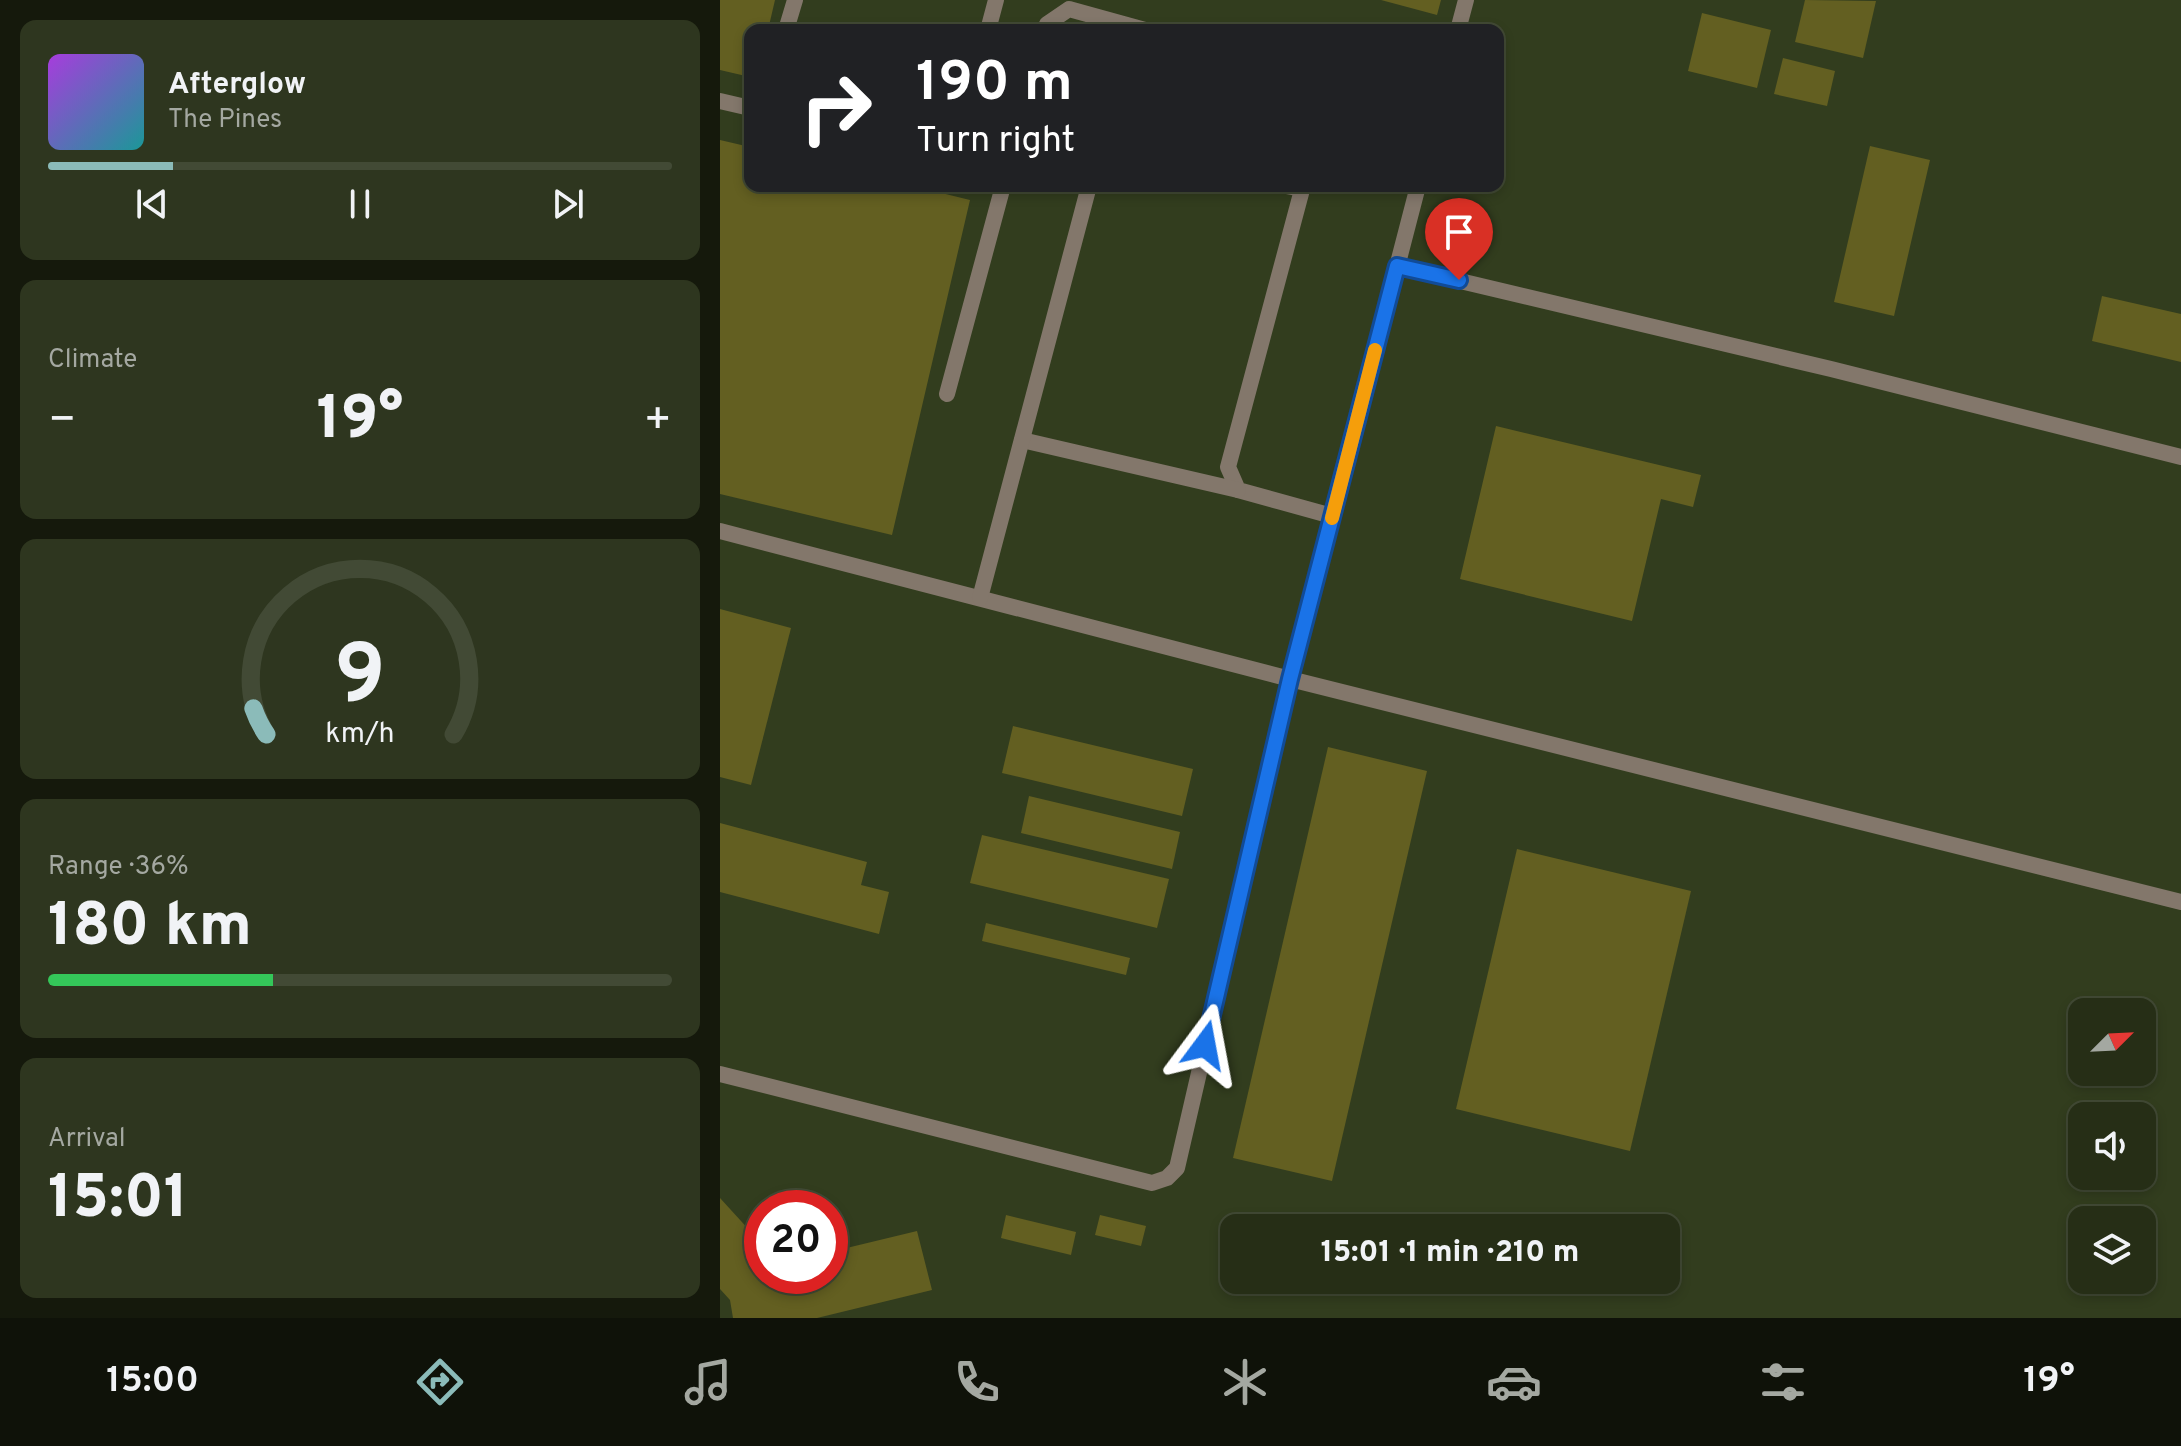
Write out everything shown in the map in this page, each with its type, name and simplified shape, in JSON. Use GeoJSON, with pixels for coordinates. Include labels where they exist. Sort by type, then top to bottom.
{"type":"FeatureCollection","features":[{"type":"Feature","properties":{"kind":"lane"},"geometry":{"type":"LineString","coordinates":[[788,24],[795,0]]}},
{"type":"Feature","properties":{"kind":"lane"},"geometry":{"type":"LineString","coordinates":[[990,24],[996,0]]}},
{"type":"Feature","properties":{"kind":"lane"},"geometry":{"type":"LineString","coordinates":[[1460,24],[1466,0]]}},
{"type":"Feature","properties":{"kind":"lane"},"geometry":{"type":"LineString","coordinates":[[1047,24],[1069,9],[1123,24]]}},
{"type":"Feature","properties":{"kind":"lane"},"geometry":{"type":"LineString","coordinates":[[720,101],[744,107]]}},
{"type":"Feature","properties":{"kind":"lane"},"geometry":{"type":"LineString","coordinates":[[947,394],[1001,192]]}},
{"type":"Feature","properties":{"kind":"lane"},"geometry":{"type":"LineString","coordinates":[[980,598],[1087,192]]}},
{"type":"Feature","properties":{"kind":"lane"},"geometry":{"type":"LineString","coordinates":[[1238,490],[1228,467],[1296,192]]}},
{"type":"Feature","properties":{"kind":"lane"},"geometry":{"type":"LineString","coordinates":[[720,1074],[1152,1183],[1167,1178],[1177,1168],[1290,679],[1416,192]]}},
{"type":"Feature","properties":{"kind":"lane"},"geometry":{"type":"LineString","coordinates":[[1397,266],[1831,369],[2181,457]]}},
{"type":"Feature","properties":{"kind":"lane"},"geometry":{"type":"LineString","coordinates":[[1022,440],[1238,490],[1332,516]]}},
{"type":"Feature","properties":{"kind":"lane"},"geometry":{"type":"LineString","coordinates":[[720,531],[1290,679],[2181,902]]}},
{"type":"Feature","properties":{"kind":"building"},"geometry":{"type":"Polygon","coordinates":[[[720,0],[775,0],[769,24],[744,24],[744,76],[720,70],[720,0]]]}},
{"type":"Feature","properties":{"kind":"building"},"geometry":{"type":"Polygon","coordinates":[[[1381,0],[1441,0],[1437,15],[1381,0]]]}},
{"type":"Feature","properties":{"kind":"building"},"geometry":{"type":"Polygon","coordinates":[[[1805,0],[1876,1],[1863,58],[1795,42],[1805,0]]]}},
{"type":"Feature","properties":{"kind":"building"},"geometry":{"type":"Polygon","coordinates":[[[1702,13],[1771,30],[1757,88],[1688,71],[1702,13]]]}},
{"type":"Feature","properties":{"kind":"building"},"geometry":{"type":"Polygon","coordinates":[[[1783,58],[1835,71],[1827,106],[1774,94],[1783,58]]]}},
{"type":"Feature","properties":{"kind":"building"},"geometry":{"type":"Polygon","coordinates":[[[720,140],[744,146],[744,192],[937,192],[970,200],[892,535],[720,494],[720,140]]]}},
{"type":"Feature","properties":{"kind":"building"},"geometry":{"type":"Polygon","coordinates":[[[1870,146],[1930,160],[1894,316],[1834,302],[1870,146]]]}},
{"type":"Feature","properties":{"kind":"building"},"geometry":{"type":"Polygon","coordinates":[[[2102,296],[2181,314],[2181,362],[2092,341],[2102,296]]]}},
{"type":"Feature","properties":{"kind":"building"},"geometry":{"type":"Polygon","coordinates":[[[1496,426],[1701,475],[1693,507],[1661,499],[1632,621],[1460,579],[1496,426]]]}},
{"type":"Feature","properties":{"kind":"building"},"geometry":{"type":"Polygon","coordinates":[[[720,609],[791,628],[751,785],[720,777],[720,609]]]}},
{"type":"Feature","properties":{"kind":"building"},"geometry":{"type":"Polygon","coordinates":[[[1013,726],[1193,769],[1182,816],[1002,773],[1013,726]]]}},
{"type":"Feature","properties":{"kind":"building"},"geometry":{"type":"Polygon","coordinates":[[[1328,747],[1427,771],[1332,1181],[1233,1158],[1328,747]]]}},
{"type":"Feature","properties":{"kind":"building"},"geometry":{"type":"Polygon","coordinates":[[[1029,796],[1180,832],[1172,869],[1021,833],[1029,796]]]}},
{"type":"Feature","properties":{"kind":"building"},"geometry":{"type":"Polygon","coordinates":[[[720,823],[867,862],[861,885],[889,892],[879,934],[720,892],[720,823]]]}},
{"type":"Feature","properties":{"kind":"building"},"geometry":{"type":"Polygon","coordinates":[[[982,835],[1169,879],[1157,928],[970,883],[982,835]]]}},
{"type":"Feature","properties":{"kind":"building"},"geometry":{"type":"Polygon","coordinates":[[[1517,849],[1691,891],[1630,1151],[1456,1109],[1517,849]]]}},
{"type":"Feature","properties":{"kind":"building"},"geometry":{"type":"Polygon","coordinates":[[[986,923],[1130,958],[1126,975],[982,941],[986,923]]]}},
{"type":"Feature","properties":{"kind":"building"},"geometry":{"type":"Polygon","coordinates":[[[720,1198],[744,1224],[744,1294],[848,1294],[848,1248],[917,1231],[932,1290],[817,1318],[733,1318],[730,1300],[720,1289],[720,1198]]]}},
{"type":"Feature","properties":{"kind":"building"},"geometry":{"type":"Polygon","coordinates":[[[1006,1215],[1076,1232],[1071,1255],[1001,1238],[1006,1215]]]}},
{"type":"Feature","properties":{"kind":"building"},"geometry":{"type":"Polygon","coordinates":[[[1100,1215],[1146,1226],[1141,1246],[1095,1235],[1100,1215]]]}},
{"type":"Feature","properties":{"kind":"slow traffic"},"geometry":{"type":"LineString","coordinates":[[1332,518],[1375,350]]}},
{"type":"Feature","properties":{"kind":"route"},"geometry":{"type":"LineString","coordinates":[[1205,1045],[1290,679],[1397,266],[1459,280]]}}]}
